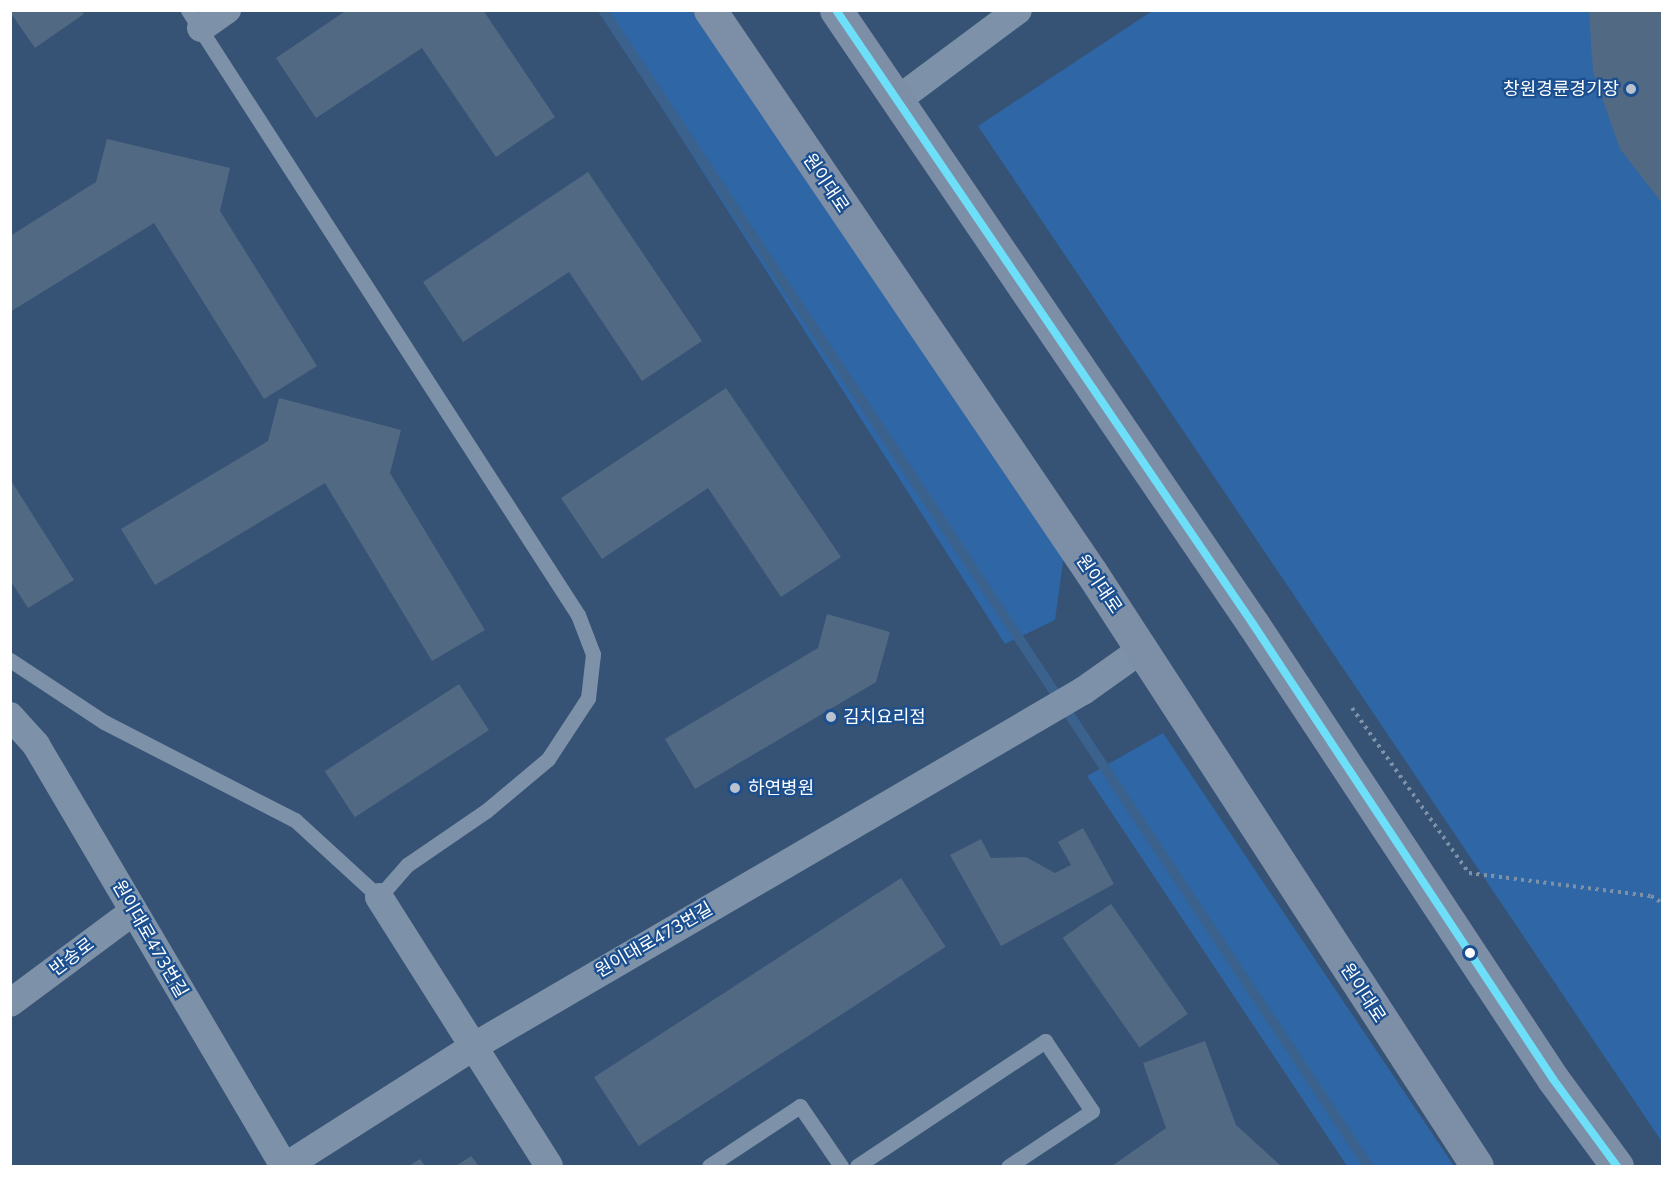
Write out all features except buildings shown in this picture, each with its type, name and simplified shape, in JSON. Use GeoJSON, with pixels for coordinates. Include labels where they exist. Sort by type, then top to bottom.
{"type":"FeatureCollection","features":[{"type":"Feature","properties":{"kind":"main road","name":"원이대로"},"geometry":{"type":"LineString","coordinates":[[710,10],[1142,649],[1476,1167]]}},
{"type":"Feature","properties":{"kind":"main road"},"geometry":{"type":"LineString","coordinates":[[836,10],[1253,624],[1553,1079],[1617,1167]]}},
{"type":"Feature","properties":{"kind":"street"},"geometry":{"type":"LineString","coordinates":[[195,19],[227,10]]}},
{"type":"Feature","properties":{"kind":"street"},"geometry":{"type":"LineString","coordinates":[[896,101],[1018,10]]}},
{"type":"Feature","properties":{"kind":"street","name":"원이대로473번길"},"geometry":{"type":"LineString","coordinates":[[10,716],[36,745],[134,911],[299,1163],[471,1048],[1083,691],[1142,649]]}},
{"type":"Feature","properties":{"kind":"street"},"geometry":{"type":"LineString","coordinates":[[379,897],[471,1048],[549,1167]]}},
{"type":"Feature","properties":{"kind":"street","name":"반송로"},"geometry":{"type":"LineString","coordinates":[[10,1003],[134,911]]}},
{"type":"Feature","properties":{"kind":"lane"},"geometry":{"type":"LineString","coordinates":[[10,660],[104,722],[175,755],[295,820],[379,897],[407,865],[486,811],[548,759],[588,698],[593,654],[578,615],[195,19]]}},
{"type":"Feature","properties":{"kind":"lane"},"geometry":{"type":"LineString","coordinates":[[857,1167],[1045,1041],[1092,1111],[1009,1167]]}},
{"type":"Feature","properties":{"kind":"lane"},"geometry":{"type":"LineString","coordinates":[[709,1167],[800,1106],[841,1167]]}},
{"type":"Feature","properties":{"kind":"path"},"geometry":{"type":"LineString","coordinates":[[1344,698],[1469,873],[1651,896],[1662,903]]}},
{"type":"Feature","properties":{"kind":"shaded area"},"geometry":{"type":"Polygon","coordinates":[[[600,11],[695,11],[1064,555],[1055,620],[1005,644],[600,11]]]}},
{"type":"Feature","properties":{"kind":"shaded area"},"geometry":{"type":"Polygon","coordinates":[[[1152,11],[1662,11],[1662,1142],[978,126],[1152,11]]]}},
{"type":"Feature","properties":{"kind":"shaded area"},"geometry":{"type":"Polygon","coordinates":[[[1163,733],[1454,1166],[1347,1166],[1087,776],[1163,733]]]}},
{"type":"Feature","properties":{"kind":"waterway"},"geometry":{"type":"LineString","coordinates":[[603,10],[1368,1166]]}},
{"type":"Feature","properties":{"kind":"transit line"},"geometry":{"type":"LineString","coordinates":[[836,10],[1253,624],[1553,1079],[1617,1166]]}},
{"type":"Feature","properties":{"kind":"place","name":"창원경륜경기장"},"geometry":{"type":"Point","coordinates":[1631,89]}},
{"type":"Feature","properties":{"kind":"place","name":"김치요리점"},"geometry":{"type":"Point","coordinates":[831,717]}},
{"type":"Feature","properties":{"kind":"place","name":"하연병원"},"geometry":{"type":"Point","coordinates":[735,788]}}]}
